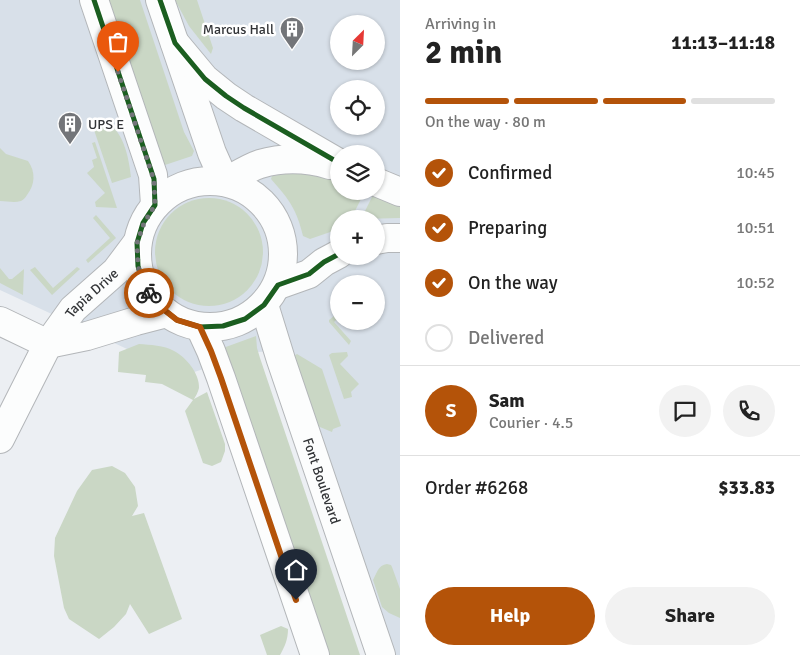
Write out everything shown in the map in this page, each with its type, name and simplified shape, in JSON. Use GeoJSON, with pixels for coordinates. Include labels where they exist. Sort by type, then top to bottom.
{"type":"FeatureCollection","features":[{"type":"Feature","properties":{"kind":"street"},"geometry":{"type":"LineString","coordinates":[[94,0],[152,175],[155,205]]}},
{"type":"Feature","properties":{"kind":"street"},"geometry":{"type":"LineString","coordinates":[[160,0],[212,153],[225,182]]}},
{"type":"Feature","properties":{"kind":"street"},"geometry":{"type":"LineString","coordinates":[[175,43],[204,79],[226,96],[330,158]]}},
{"type":"Feature","properties":{"kind":"street"},"geometry":{"type":"LineString","coordinates":[[225,182],[259,164],[284,158],[316,160],[330,165]]}},
{"type":"Feature","properties":{"kind":"street"},"geometry":{"type":"LineString","coordinates":[[271,295],[284,261],[282,236],[272,212],[254,194],[225,182],[208,180],[192,182],[172,191],[155,205],[144,223],[137,243],[138,266],[144,287],[158,305],[177,320],[200,327],[223,326],[245,319],[271,295],[309,274],[330,259]]}},
{"type":"Feature","properties":{"kind":"street"},"geometry":{"type":"LineString","coordinates":[[385,186],[400,192]]}},
{"type":"Feature","properties":{"kind":"street"},"geometry":{"type":"LineString","coordinates":[[385,238],[400,238]]}},
{"type":"Feature","properties":{"kind":"street","name":"Tapia Drive"},"geometry":{"type":"LineString","coordinates":[[0,439],[48,344],[73,309],[116,271],[137,243]]}},
{"type":"Feature","properties":{"kind":"street","name":"Font Boulevard"},"geometry":{"type":"LineString","coordinates":[[271,295],[281,360],[381,655]]}},
{"type":"Feature","properties":{"kind":"street","name":"Tapia Drive"},"geometry":{"type":"LineString","coordinates":[[48,344],[87,336],[168,313]]}},
{"type":"Feature","properties":{"kind":"street"},"geometry":{"type":"LineString","coordinates":[[0,321],[48,344]]}},
{"type":"Feature","properties":{"kind":"street"},"geometry":{"type":"LineString","coordinates":[[200,327],[221,378],[315,655]]}},
{"type":"Feature","properties":{"kind":"shaded area"},"geometry":{"type":"Polygon","coordinates":[[[0,0],[400,0],[400,655],[388,655],[285,351],[256,352],[185,375],[0,290],[0,0]]]}},
{"type":"Feature","properties":{"kind":"green space"},"geometry":{"type":"Polygon","coordinates":[[[108,0],[140,0],[184,132],[194,151],[192,156],[165,165],[162,163],[108,0]]]}},
{"type":"Feature","properties":{"kind":"green space"},"geometry":{"type":"Polygon","coordinates":[[[175,0],[197,0],[213,48],[211,54],[189,26],[175,0]]]}},
{"type":"Feature","properties":{"kind":"green space"},"geometry":{"type":"Polygon","coordinates":[[[102,121],[115,129],[120,136],[129,161],[131,177],[112,183],[93,127],[100,125],[102,121]]]}},
{"type":"Feature","properties":{"kind":"green space"},"geometry":{"type":"Polygon","coordinates":[[[95,142],[117,208],[96,207],[95,202],[105,193],[87,173],[94,167],[92,160],[97,158],[92,143],[95,142]]]}},
{"type":"Feature","properties":{"kind":"green space"},"geometry":{"type":"Polygon","coordinates":[[[0,148],[6,154],[28,161],[31,165],[34,178],[32,187],[21,201],[0,201],[0,148]]]}},
{"type":"Feature","properties":{"kind":"green space"},"geometry":{"type":"Polygon","coordinates":[[[297,172],[330,175],[330,200],[360,200],[356,210],[330,210],[330,232],[310,239],[303,236],[291,205],[271,179],[272,176],[297,172]]]}},
{"type":"Feature","properties":{"kind":"green space"},"geometry":{"type":"Polygon","coordinates":[[[385,196],[400,203],[400,218],[385,218],[385,210],[366,210],[370,200],[385,200],[385,196]]]}},
{"type":"Feature","properties":{"kind":"green space"},"geometry":{"type":"Polygon","coordinates":[[[209,198],[230,202],[247,214],[259,231],[263,252],[259,273],[247,290],[230,302],[209,306],[188,302],[171,290],[159,273],[155,252],[159,231],[171,214],[188,202],[209,198]]]}},
{"type":"Feature","properties":{"kind":"green space"},"geometry":{"type":"Polygon","coordinates":[[[96,215],[116,238],[88,263],[86,260],[110,238],[93,218],[96,215]]]}},
{"type":"Feature","properties":{"kind":"green space"},"geometry":{"type":"Polygon","coordinates":[[[35,267],[53,288],[77,267],[80,269],[52,295],[30,270],[35,267]]]}},
{"type":"Feature","properties":{"kind":"green space"},"geometry":{"type":"Polygon","coordinates":[[[0,268],[9,279],[12,279],[24,269],[23,295],[0,283],[0,268]]]}},
{"type":"Feature","properties":{"kind":"green space"},"geometry":{"type":"Polygon","coordinates":[[[336,330],[341,330],[351,341],[349,345],[336,330]]]}},
{"type":"Feature","properties":{"kind":"green space"},"geometry":{"type":"Polygon","coordinates":[[[256,336],[260,358],[360,655],[329,655],[233,370],[223,348],[256,336]]]}},
{"type":"Feature","properties":{"kind":"green space"},"geometry":{"type":"Polygon","coordinates":[[[139,344],[170,349],[183,357],[191,366],[199,383],[199,389],[194,399],[207,392],[225,444],[225,451],[221,462],[212,466],[203,463],[185,411],[193,400],[162,384],[145,382],[146,375],[118,372],[119,352],[139,344]]]}},
{"type":"Feature","properties":{"kind":"green space"},"geometry":{"type":"Polygon","coordinates":[[[347,352],[348,356],[340,364],[359,384],[351,392],[352,397],[344,399],[329,355],[347,352]]]}},
{"type":"Feature","properties":{"kind":"green space"},"geometry":{"type":"Polygon","coordinates":[[[297,354],[322,369],[341,426],[333,429],[332,432],[315,425],[292,357],[297,354]]]}},
{"type":"Feature","properties":{"kind":"green space"},"geometry":{"type":"Polygon","coordinates":[[[112,466],[125,473],[135,487],[138,506],[132,516],[144,513],[182,619],[149,634],[130,604],[126,614],[99,639],[69,619],[64,608],[54,556],[55,538],[77,491],[92,470],[112,466]]]}},
{"type":"Feature","properties":{"kind":"green space"},"geometry":{"type":"Polygon","coordinates":[[[387,564],[391,565],[400,589],[400,618],[382,607],[373,580],[380,568],[387,564]]]}},
{"type":"Feature","properties":{"kind":"green space"},"geometry":{"type":"Polygon","coordinates":[[[281,626],[288,629],[283,649],[280,655],[267,655],[260,635],[281,626]]]}},
{"type":"Feature","properties":{"kind":"cycle path"},"geometry":{"type":"LineString","coordinates":[[94,0],[154,179],[155,205],[143,223],[137,243],[138,266],[144,287],[158,305],[177,320],[200,327],[223,326],[245,319],[264,305],[278,285],[309,274],[330,259]]}},
{"type":"Feature","properties":{"kind":"cycle path"},"geometry":{"type":"LineString","coordinates":[[160,0],[175,43],[205,79],[244,108],[330,158]]}},
{"type":"Feature","properties":{"kind":"way so far"},"geometry":{"type":"LineString","coordinates":[[118,72],[154,180],[155,205],[144,223],[137,243],[138,266],[144,287],[149,293]]}},
{"type":"Feature","properties":{"kind":"place","name":"Marcus Hall"},"geometry":{"type":"Point","coordinates":[292,50]}},
{"type":"Feature","properties":{"kind":"place","name":"UPS E"},"geometry":{"type":"Point","coordinates":[70,145]}},
{"type":"Feature","properties":{"kind":"route"},"geometry":{"type":"LineString","coordinates":[[149,293],[158,305],[177,320],[200,327],[221,378],[296,600]]}}]}
